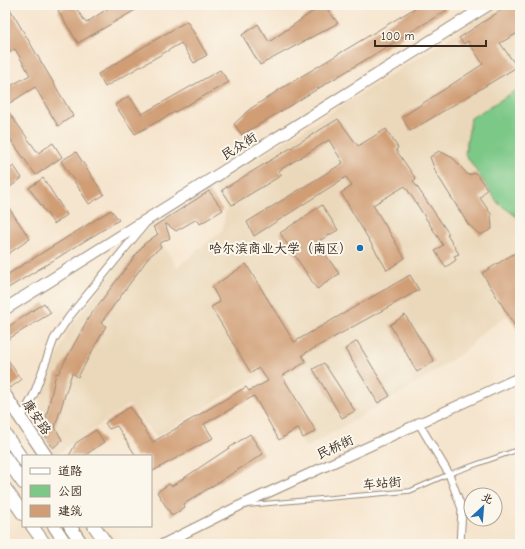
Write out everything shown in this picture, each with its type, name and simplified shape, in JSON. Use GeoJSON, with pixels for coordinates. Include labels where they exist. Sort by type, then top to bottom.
{"type":"FeatureCollection","features":[{"type":"Feature","properties":{"kind":"highway","name":"康安路"},"geometry":{"type":"LineString","coordinates":[[5,394],[45,455]]}},
{"type":"Feature","properties":{"kind":"highway"},"geometry":{"type":"LineString","coordinates":[[5,434],[22,459]]}},
{"type":"Feature","properties":{"kind":"highway"},"geometry":{"type":"LineString","coordinates":[[5,457],[22,482]]}},
{"type":"Feature","properties":{"kind":"highway"},"geometry":{"type":"LineString","coordinates":[[5,488],[22,513]]}},
{"type":"Feature","properties":{"kind":"highway"},"geometry":{"type":"LineString","coordinates":[[33,527],[45,544]]}},
{"type":"Feature","properties":{"kind":"highway"},"geometry":{"type":"LineString","coordinates":[[55,527],[66,544]]}},
{"type":"Feature","properties":{"kind":"highway"},"geometry":{"type":"LineString","coordinates":[[71,527],[82,544]]}},
{"type":"Feature","properties":{"kind":"highway"},"geometry":{"type":"LineString","coordinates":[[95,527],[107,544]]}},
{"type":"Feature","properties":{"kind":"main road","name":"民众街"},"geometry":{"type":"LineString","coordinates":[[5,309],[488,5]]}},
{"type":"Feature","properties":{"kind":"street"},"geometry":{"type":"LineString","coordinates":[[21,419],[34,394],[54,339],[69,317],[149,219]]}},
{"type":"Feature","properties":{"kind":"street","name":"民桥街"},"geometry":{"type":"LineString","coordinates":[[163,544],[239,506],[418,422],[520,377]]}},
{"type":"Feature","properties":{"kind":"street"},"geometry":{"type":"LineString","coordinates":[[418,422],[449,474],[462,509],[460,544]]}},
{"type":"Feature","properties":{"kind":"lane","name":"车站街"},"geometry":{"type":"LineString","coordinates":[[239,506],[410,491],[449,474],[520,449]]}},
{"type":"Feature","properties":{"kind":"shaded area","name":"哈尔滨商业大学（南区）"},"geometry":{"type":"Polygon","coordinates":[[[501,5],[520,5],[520,308],[484,331],[464,352],[401,393],[306,448],[260,375],[156,437],[129,405],[53,455],[36,424],[39,404],[68,330],[150,224],[177,267],[223,230],[226,209],[213,187],[501,5]]]}},
{"type":"Feature","properties":{"kind":"green space"},"geometry":{"type":"Polygon","coordinates":[[[520,88],[520,219],[498,203],[465,154],[471,118],[520,88]]]}},
{"type":"Feature","properties":{"kind":"building"},"geometry":{"type":"Polygon","coordinates":[[[68,5],[74,5],[86,23],[113,5],[144,5],[78,43],[58,11],[68,5]]]}},
{"type":"Feature","properties":{"kind":"building"},"geometry":{"type":"Polygon","coordinates":[[[324,5],[338,23],[260,65],[242,35],[258,24],[269,42],[324,5]]]}},
{"type":"Feature","properties":{"kind":"building"},"geometry":{"type":"Polygon","coordinates":[[[420,5],[444,5],[447,10],[242,135],[234,124],[250,109],[282,88],[420,5]]]}},
{"type":"Feature","properties":{"kind":"building"},"geometry":{"type":"Polygon","coordinates":[[[509,5],[513,5],[520,17],[520,32],[500,43],[517,67],[410,131],[402,117],[483,64],[468,41],[464,44],[459,38],[509,5]]]}},
{"type":"Feature","properties":{"kind":"building"},"geometry":{"type":"Polygon","coordinates":[[[10,9],[73,116],[58,126],[35,87],[5,106],[5,89],[30,75],[15,49],[5,55],[5,12],[10,9]]]}},
{"type":"Feature","properties":{"kind":"building"},"geometry":{"type":"Polygon","coordinates":[[[187,21],[207,55],[194,63],[181,43],[105,87],[98,74],[187,21]]]}},
{"type":"Feature","properties":{"kind":"building"},"geometry":{"type":"Polygon","coordinates":[[[220,70],[229,82],[135,134],[115,105],[129,96],[142,114],[220,70]]]}},
{"type":"Feature","properties":{"kind":"building"},"geometry":{"type":"Polygon","coordinates":[[[5,107],[38,153],[53,143],[62,157],[36,175],[5,132],[5,107]]]}},
{"type":"Feature","properties":{"kind":"building"},"geometry":{"type":"Polygon","coordinates":[[[338,119],[358,146],[386,129],[398,148],[396,150],[416,179],[413,181],[449,234],[447,235],[459,254],[454,256],[456,260],[446,267],[435,251],[443,245],[405,186],[373,205],[405,258],[387,270],[341,193],[352,186],[346,177],[254,236],[247,222],[343,163],[329,140],[278,171],[282,175],[232,205],[222,190],[338,119]]]}},
{"type":"Feature","properties":{"kind":"building"},"geometry":{"type":"Polygon","coordinates":[[[439,151],[453,158],[468,175],[476,173],[487,189],[480,198],[491,214],[492,229],[480,235],[468,224],[436,173],[430,157],[439,151]]]}},
{"type":"Feature","properties":{"kind":"building"},"geometry":{"type":"Polygon","coordinates":[[[76,152],[104,195],[89,204],[61,161],[76,152]]]}},
{"type":"Feature","properties":{"kind":"building"},"geometry":{"type":"Polygon","coordinates":[[[14,166],[22,178],[5,191],[5,172],[14,166]]]}},
{"type":"Feature","properties":{"kind":"building"},"geometry":{"type":"Polygon","coordinates":[[[43,178],[67,215],[54,224],[29,188],[43,178]]]}},
{"type":"Feature","properties":{"kind":"building"},"geometry":{"type":"Polygon","coordinates":[[[209,191],[223,210],[200,224],[197,219],[176,231],[165,223],[170,238],[159,244],[161,247],[149,257],[101,323],[106,326],[78,377],[72,373],[55,427],[62,440],[53,448],[43,432],[56,373],[58,374],[89,317],[144,244],[158,234],[153,227],[209,191]]]}},
{"type":"Feature","properties":{"kind":"building"},"geometry":{"type":"Polygon","coordinates":[[[5,202],[30,239],[5,256],[5,202]]]}},
{"type":"Feature","properties":{"kind":"building"},"geometry":{"type":"Polygon","coordinates":[[[322,205],[338,230],[317,242],[339,274],[317,289],[280,233],[322,205]]]}},
{"type":"Feature","properties":{"kind":"building"},"geometry":{"type":"Polygon","coordinates":[[[111,210],[119,220],[5,290],[5,276],[111,210]]]}},
{"type":"Feature","properties":{"kind":"building"},"geometry":{"type":"Polygon","coordinates":[[[520,250],[520,334],[482,273],[520,250]]]}},
{"type":"Feature","properties":{"kind":"building"},"geometry":{"type":"Polygon","coordinates":[[[246,264],[294,342],[410,275],[419,290],[302,355],[306,362],[282,376],[316,431],[303,438],[298,428],[279,440],[254,396],[204,424],[213,438],[152,471],[152,455],[135,455],[117,426],[109,429],[105,423],[130,407],[153,442],[246,387],[249,391],[268,381],[259,368],[251,373],[211,307],[220,302],[212,287],[246,264]]]}},
{"type":"Feature","properties":{"kind":"building"},"geometry":{"type":"Polygon","coordinates":[[[44,303],[51,313],[5,341],[5,329],[44,303]]]}},
{"type":"Feature","properties":{"kind":"building"},"geometry":{"type":"Polygon","coordinates":[[[405,315],[434,361],[417,372],[390,325],[405,315]]]}},
{"type":"Feature","properties":{"kind":"building"},"geometry":{"type":"Polygon","coordinates":[[[357,341],[390,396],[378,403],[345,349],[357,341]]]}},
{"type":"Feature","properties":{"kind":"building"},"geometry":{"type":"Polygon","coordinates":[[[5,355],[21,380],[10,388],[5,381],[5,355]]]}},
{"type":"Feature","properties":{"kind":"building"},"geometry":{"type":"Polygon","coordinates":[[[324,363],[355,411],[342,418],[313,369],[324,363]]]}},
{"type":"Feature","properties":{"kind":"building"},"geometry":{"type":"Polygon","coordinates":[[[96,430],[104,442],[85,455],[70,455],[76,443],[96,430]]]}},
{"type":"Feature","properties":{"kind":"building"},"geometry":{"type":"Polygon","coordinates":[[[250,434],[263,454],[184,504],[185,507],[172,516],[157,492],[169,484],[172,486],[250,434]]]}},
{"type":"Feature","properties":{"kind":"place","name":"哈尔滨商业大学（南区）"},"geometry":{"type":"Point","coordinates":[360,248]}}]}
